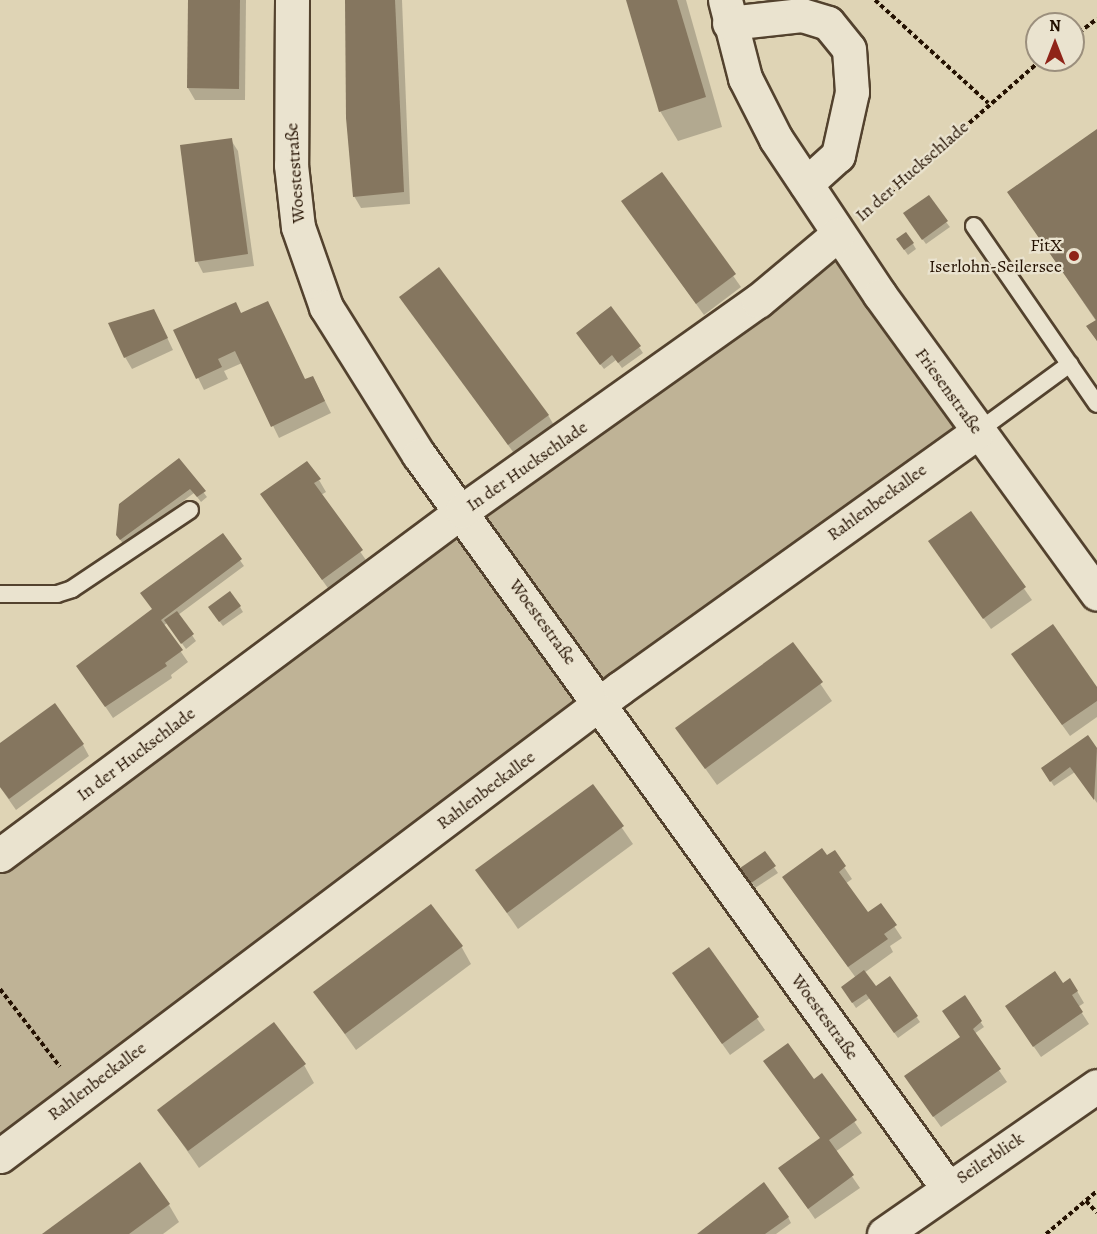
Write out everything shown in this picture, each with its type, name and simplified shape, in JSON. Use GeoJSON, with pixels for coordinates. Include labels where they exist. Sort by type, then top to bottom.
{"type":"FeatureCollection","features":[{"type":"Feature","properties":{"kind":"street","name":"Woestestraße"},"geometry":{"type":"LineString","coordinates":[[292,0],[291,165],[298,227],[311,270],[326,307],[359,365],[462,511],[947,1187]]}},
{"type":"Feature","properties":{"kind":"street","name":"Friesenstraße"},"geometry":{"type":"LineString","coordinates":[[806,184],[838,154],[852,92],[849,49],[828,23],[802,15],[727,11],[745,78],[776,139],[838,234],[978,432],[1097,594]]}},
{"type":"Feature","properties":{"kind":"street","name":"In der Huckschlade"},"geometry":{"type":"LineString","coordinates":[[0,855],[462,511],[758,301],[838,234]]}},
{"type":"Feature","properties":{"kind":"street","name":"Rahlenbeckallee"},"geometry":{"type":"LineString","coordinates":[[0,1156],[79,1093],[602,704],[978,432]]}},
{"type":"Feature","properties":{"kind":"street","name":"Seilerblick"},"geometry":{"type":"LineString","coordinates":[[884,1234],[947,1187],[1097,1086]]}},
{"type":"Feature","properties":{"kind":"lane"},"geometry":{"type":"LineString","coordinates":[[974,226],[1097,404]]}},
{"type":"Feature","properties":{"kind":"lane"},"geometry":{"type":"LineString","coordinates":[[978,432],[1070,364]]}},
{"type":"Feature","properties":{"kind":"lane"},"geometry":{"type":"LineString","coordinates":[[0,594],[57,594],[72,589],[190,510]]}},
{"type":"Feature","properties":{"kind":"path"},"geometry":{"type":"LineString","coordinates":[[875,0],[988,103]]}},
{"type":"Feature","properties":{"kind":"path","name":"In der Huckschlade"},"geometry":{"type":"LineString","coordinates":[[838,234],[878,204],[988,103],[1026,72]]}},
{"type":"Feature","properties":{"kind":"path"},"geometry":{"type":"LineString","coordinates":[[0,989],[79,1093]]}},
{"type":"Feature","properties":{"kind":"path"},"geometry":{"type":"LineString","coordinates":[[1046,1234],[1097,1191]]}},
{"type":"Feature","properties":{"kind":"path"},"geometry":{"type":"LineString","coordinates":[[1086,1201],[1097,1213]]}},
{"type":"Feature","properties":{"kind":"shaded area"},"geometry":{"type":"Polygon","coordinates":[[[838,249],[967,430],[0,1145],[0,862],[838,249]]]}},
{"type":"Feature","properties":{"kind":"building"},"geometry":{"type":"Polygon","coordinates":[[[188,0],[240,0],[239,89],[187,88],[188,0]]]}},
{"type":"Feature","properties":{"kind":"building"},"geometry":{"type":"Polygon","coordinates":[[[345,0],[395,0],[404,192],[353,197],[346,118],[345,0]]]}},
{"type":"Feature","properties":{"kind":"building"},"geometry":{"type":"Polygon","coordinates":[[[626,0],[677,0],[706,97],[659,112],[626,0]]]}},
{"type":"Feature","properties":{"kind":"building","name":"FitX Iserlohn-Seilersee"},"geometry":{"type":"Polygon","coordinates":[[[1097,129],[1097,341],[1086,326],[1096,320],[1007,192],[1097,129]]]}},
{"type":"Feature","properties":{"kind":"building"},"geometry":{"type":"Polygon","coordinates":[[[232,138],[248,254],[195,262],[180,145],[232,138]]]}},
{"type":"Feature","properties":{"kind":"building"},"geometry":{"type":"Polygon","coordinates":[[[662,172],[736,274],[696,304],[621,201],[662,172]]]}},
{"type":"Feature","properties":{"kind":"building"},"geometry":{"type":"Polygon","coordinates":[[[929,195],[948,221],[922,240],[903,213],[929,195]]]}},
{"type":"Feature","properties":{"kind":"building"},"geometry":{"type":"Polygon","coordinates":[[[906,232],[914,243],[904,250],[896,239],[906,232]]]}},
{"type":"Feature","properties":{"kind":"building"},"geometry":{"type":"Polygon","coordinates":[[[439,267],[549,415],[508,445],[399,297],[439,267]]]}},
{"type":"Feature","properties":{"kind":"building"},"geometry":{"type":"Polygon","coordinates":[[[268,301],[305,379],[313,376],[325,401],[271,427],[235,351],[218,359],[222,367],[196,379],[173,330],[236,302],[241,313],[268,301]]]}},
{"type":"Feature","properties":{"kind":"building"},"geometry":{"type":"Polygon","coordinates":[[[611,306],[641,346],[618,363],[612,355],[600,365],[576,333],[611,306]]]}},
{"type":"Feature","properties":{"kind":"building"},"geometry":{"type":"Polygon","coordinates":[[[154,309],[168,338],[124,358],[108,323],[154,309]]]}},
{"type":"Feature","properties":{"kind":"building"},"geometry":{"type":"Polygon","coordinates":[[[179,458],[206,491],[197,497],[190,489],[120,540],[116,535],[119,504],[179,458]]]}},
{"type":"Feature","properties":{"kind":"building"},"geometry":{"type":"Polygon","coordinates":[[[307,461],[321,479],[314,483],[363,550],[322,580],[260,494],[307,461]]]}},
{"type":"Feature","properties":{"kind":"building"},"geometry":{"type":"Polygon","coordinates":[[[971,511],[1026,587],[983,619],[928,541],[971,511]]]}},
{"type":"Feature","properties":{"kind":"building"},"geometry":{"type":"Polygon","coordinates":[[[223,533],[242,559],[161,620],[183,650],[165,663],[167,666],[105,707],[76,666],[152,609],[140,593],[223,533]]]}},
{"type":"Feature","properties":{"kind":"building"},"geometry":{"type":"Polygon","coordinates":[[[230,591],[241,606],[219,622],[208,607],[230,591]]]}},
{"type":"Feature","properties":{"kind":"building"},"geometry":{"type":"Polygon","coordinates":[[[177,611],[194,634],[181,644],[164,620],[177,611]]]}},
{"type":"Feature","properties":{"kind":"building"},"geometry":{"type":"Polygon","coordinates":[[[1053,624],[1097,687],[1097,701],[1062,725],[1011,654],[1053,624]]]}},
{"type":"Feature","properties":{"kind":"building"},"geometry":{"type":"Polygon","coordinates":[[[793,642],[823,682],[705,769],[675,728],[793,642]]]}},
{"type":"Feature","properties":{"kind":"building"},"geometry":{"type":"Polygon","coordinates":[[[55,703],[84,744],[9,799],[0,787],[0,743],[55,703]]]}},
{"type":"Feature","properties":{"kind":"building"},"geometry":{"type":"Polygon","coordinates":[[[1088,735],[1097,748],[1094,800],[1070,767],[1050,782],[1041,768],[1088,735]]]}},
{"type":"Feature","properties":{"kind":"building"},"geometry":{"type":"Polygon","coordinates":[[[593,784],[624,826],[507,913],[475,870],[593,784]]]}},
{"type":"Feature","properties":{"kind":"building"},"geometry":{"type":"Polygon","coordinates":[[[822,848],[827,855],[835,850],[846,866],[839,872],[868,912],[881,903],[897,925],[884,934],[888,939],[848,967],[782,877],[822,848]]]}},
{"type":"Feature","properties":{"kind":"building"},"geometry":{"type":"Polygon","coordinates":[[[765,851],[776,866],[751,883],[740,868],[765,851]]]}},
{"type":"Feature","properties":{"kind":"building"},"geometry":{"type":"Polygon","coordinates":[[[431,904],[463,946],[345,1034],[313,992],[431,904]]]}},
{"type":"Feature","properties":{"kind":"building"},"geometry":{"type":"Polygon","coordinates":[[[709,947],[759,1017],[722,1044],[672,973],[709,947]]]}},
{"type":"Feature","properties":{"kind":"building"},"geometry":{"type":"Polygon","coordinates":[[[864,970],[876,986],[890,976],[918,1016],[894,1033],[866,994],[852,1003],[841,987],[864,970]]]}},
{"type":"Feature","properties":{"kind":"building"},"geometry":{"type":"Polygon","coordinates":[[[1055,971],[1063,983],[1070,978],[1078,991],[1072,995],[1083,1012],[1033,1047],[1005,1006],[1055,971]]]}},
{"type":"Feature","properties":{"kind":"building"},"geometry":{"type":"Polygon","coordinates":[[[965,995],[982,1021],[973,1029],[1001,1069],[933,1117],[904,1076],[960,1037],[942,1011],[965,995]]]}},
{"type":"Feature","properties":{"kind":"building"},"geometry":{"type":"Polygon","coordinates":[[[274,1022],[306,1064],[188,1151],[157,1110],[274,1022]]]}},
{"type":"Feature","properties":{"kind":"building"},"geometry":{"type":"Polygon","coordinates":[[[788,1043],[814,1079],[822,1073],[857,1120],[829,1140],[854,1175],[808,1209],[778,1168],[820,1138],[763,1061],[788,1043]]]}},
{"type":"Feature","properties":{"kind":"building"},"geometry":{"type":"Polygon","coordinates":[[[140,1162],[170,1204],[129,1234],[42,1234],[140,1162]]]}},
{"type":"Feature","properties":{"kind":"building"},"geometry":{"type":"Polygon","coordinates":[[[764,1182],[789,1217],[765,1234],[697,1234],[764,1182]]]}},
{"type":"Feature","properties":{"kind":"place","name":"FitX Iserlohn-Seilersee"},"geometry":{"type":"Point","coordinates":[1074,256]}}]}
